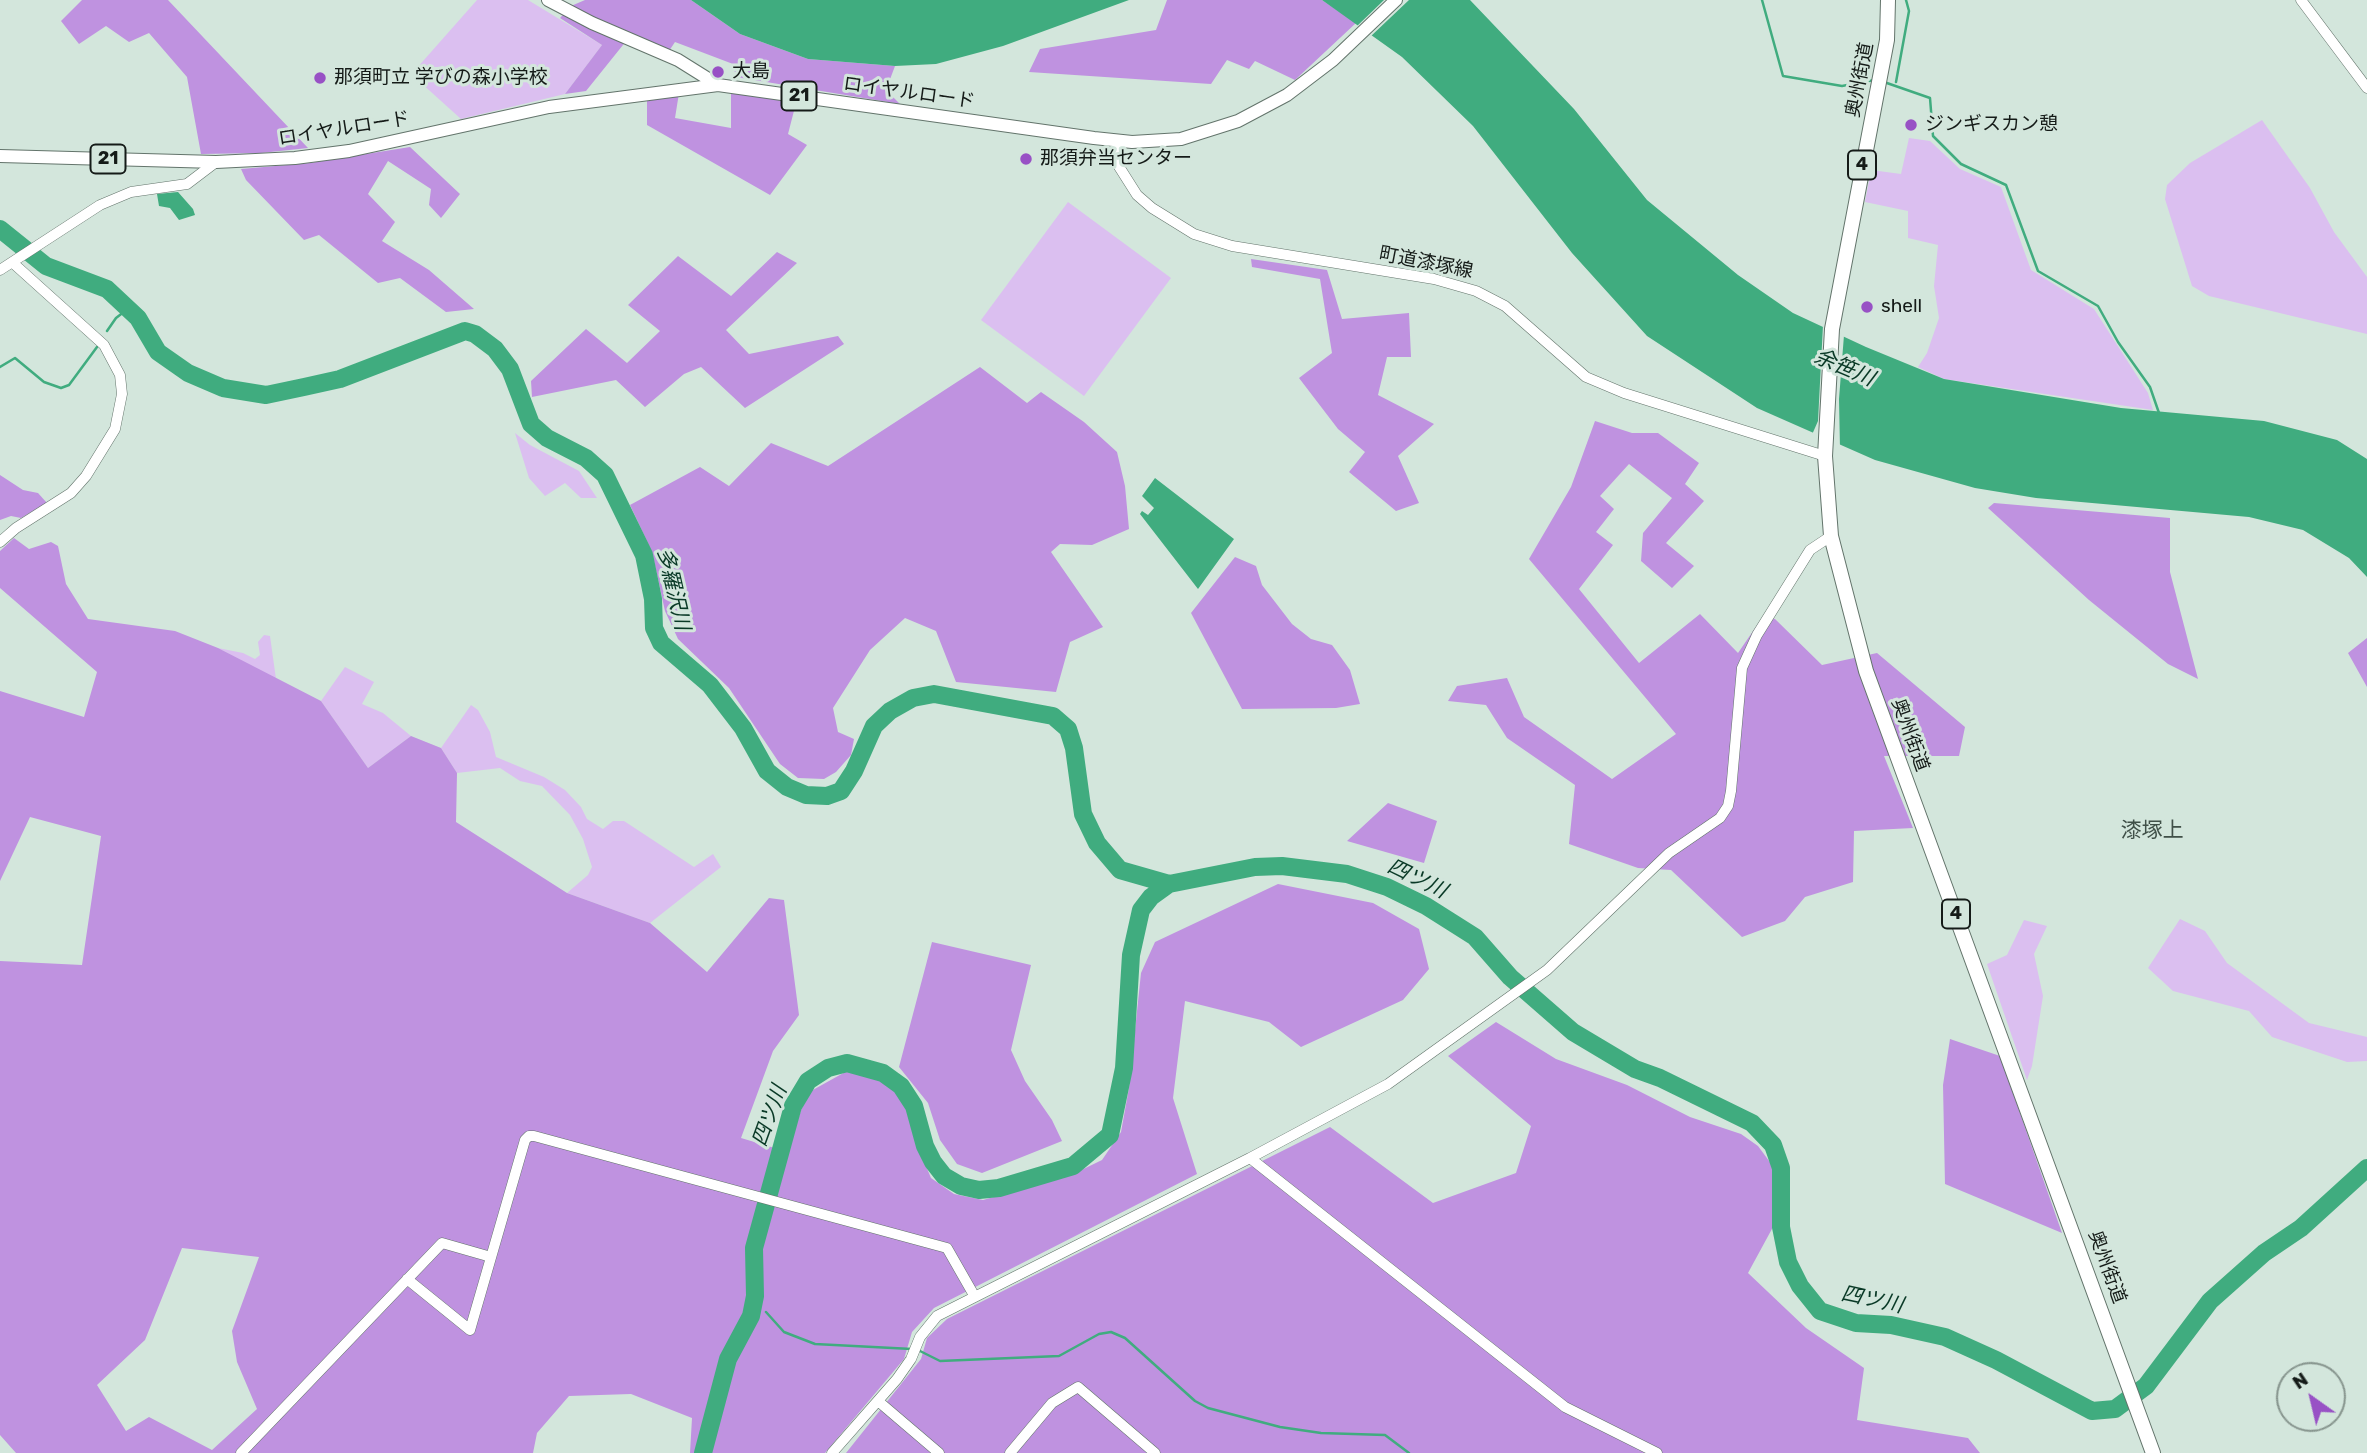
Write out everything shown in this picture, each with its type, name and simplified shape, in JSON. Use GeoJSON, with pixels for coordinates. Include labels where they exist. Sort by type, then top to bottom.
{"type":"FeatureCollection","features":[{"type":"Feature","properties":{"kind":"highway","name":"奥州街道"},"geometry":{"type":"LineString","coordinates":[[1888,0],[1887,40],[1832,329],[1825,456],[1831,536],[1866,671],[2153,1453]]}},
{"type":"Feature","properties":{"kind":"main road"},"geometry":{"type":"LineString","coordinates":[[548,0],[592,23],[685,64],[718,85]]}},
{"type":"Feature","properties":{"kind":"main road","name":"ロイヤルロード"},"geometry":{"type":"LineString","coordinates":[[0,156],[216,162],[295,158],[349,151],[549,107],[718,85],[1118,140],[1181,139],[1238,121],[1287,95],[1356,38],[1396,0]]}},
{"type":"Feature","properties":{"kind":"street"},"geometry":{"type":"LineString","coordinates":[[2301,0],[2367,88]]}},
{"type":"Feature","properties":{"kind":"street","name":"町道漆塚線"},"geometry":{"type":"LineString","coordinates":[[1118,140],[1118,165],[1137,195],[1152,208],[1194,234],[1232,246],[1434,279],[1476,290],[1505,306],[1571,368],[1604,386],[1825,456]]}},
{"type":"Feature","properties":{"kind":"street"},"geometry":{"type":"LineString","coordinates":[[0,270],[111,199],[131,192],[187,184],[216,162]]}},
{"type":"Feature","properties":{"kind":"street"},"geometry":{"type":"LineString","coordinates":[[0,542],[16,528],[71,493],[86,476],[115,429],[122,394],[120,375],[104,345],[15,261]]}},
{"type":"Feature","properties":{"kind":"street"},"geometry":{"type":"LineString","coordinates":[[832,1453],[911,1359],[928,1325],[975,1297],[1250,1158],[1388,1084],[1547,970],[1669,853],[1720,818],[1728,806],[1742,668],[1757,635],[1810,550],[1831,536]]}},
{"type":"Feature","properties":{"kind":"street"},"geometry":{"type":"LineString","coordinates":[[407,1279],[470,1330],[529,1136],[947,1248],[975,1297]]}},
{"type":"Feature","properties":{"kind":"street"},"geometry":{"type":"LineString","coordinates":[[1250,1158],[1565,1407],[1657,1453]]}},
{"type":"Feature","properties":{"kind":"street"},"geometry":{"type":"LineString","coordinates":[[241,1453],[442,1243],[491,1257]]}},
{"type":"Feature","properties":{"kind":"street"},"geometry":{"type":"LineString","coordinates":[[1010,1453],[1052,1403],[1078,1387],[1155,1453]]}},
{"type":"Feature","properties":{"kind":"street"},"geometry":{"type":"LineString","coordinates":[[878,1401],[939,1453]]}},
{"type":"Feature","properties":{"kind":"shaded area"},"geometry":{"type":"Polygon","coordinates":[[[82,0],[168,0],[308,148],[261,153],[201,154],[187,77],[149,33],[129,42],[106,26],[79,44],[61,21],[82,0]]]}},
{"type":"Feature","properties":{"kind":"shaded area"},"geometry":{"type":"Polygon","coordinates":[[[477,0],[528,0],[602,45],[565,94],[461,119],[420,82],[416,69],[477,0]]]}},
{"type":"Feature","properties":{"kind":"shaded area"},"geometry":{"type":"Polygon","coordinates":[[[585,0],[691,0],[740,34],[808,59],[895,66],[886,90],[900,104],[736,77],[733,64],[675,42],[669,51],[631,35],[586,91],[565,94],[602,45],[560,18],[571,6],[585,0]]]}},
{"type":"Feature","properties":{"kind":"shaded area"},"geometry":{"type":"Polygon","coordinates":[[[1167,0],[1322,0],[1356,23],[1295,80],[1255,61],[1249,69],[1227,60],[1211,84],[1029,72],[1040,49],[1156,30],[1167,0]]]}},
{"type":"Feature","properties":{"kind":"shaded area"},"geometry":{"type":"Polygon","coordinates":[[[731,91],[796,103],[788,134],[807,145],[770,195],[647,125],[647,99],[679,93],[675,118],[731,128],[731,91]]]}},
{"type":"Feature","properties":{"kind":"shaded area"},"geometry":{"type":"Polygon","coordinates":[[[2262,120],[2310,188],[2334,232],[2367,277],[2367,334],[2209,296],[2192,286],[2165,199],[2167,185],[2190,163],[2262,120]]]}},
{"type":"Feature","properties":{"kind":"shaded area"},"geometry":{"type":"Polygon","coordinates":[[[1909,138],[1930,141],[1960,169],[2001,187],[2031,270],[2094,309],[2148,393],[2153,410],[1944,379],[1918,367],[1927,353],[1939,318],[1934,286],[1938,245],[1908,238],[1908,211],[1865,202],[1871,170],[1901,174],[1909,138]]]}},
{"type":"Feature","properties":{"kind":"shaded area"},"geometry":{"type":"Polygon","coordinates":[[[410,147],[460,194],[441,218],[429,205],[431,189],[388,161],[368,194],[395,222],[382,241],[429,270],[474,309],[446,312],[400,278],[378,283],[319,235],[304,240],[246,180],[241,169],[310,163],[410,147]]]}},
{"type":"Feature","properties":{"kind":"shaded area"},"geometry":{"type":"Polygon","coordinates":[[[1068,202],[1171,278],[1084,396],[981,320],[1068,202]]]}},
{"type":"Feature","properties":{"kind":"shaded area"},"geometry":{"type":"Polygon","coordinates":[[[777,252],[797,263],[726,330],[749,354],[838,336],[844,344],[745,408],[701,367],[684,374],[645,407],[616,380],[532,397],[531,381],[586,329],[627,363],[660,331],[628,305],[678,256],[731,296],[777,252]]]}},
{"type":"Feature","properties":{"kind":"shaded area"},"geometry":{"type":"Polygon","coordinates":[[[1251,259],[1327,270],[1342,319],[1409,313],[1411,357],[1387,357],[1378,395],[1434,424],[1398,456],[1419,503],[1396,511],[1349,472],[1365,452],[1338,429],[1299,378],[1332,353],[1320,279],[1252,267],[1251,259]]]}},
{"type":"Feature","properties":{"kind":"shaded area"},"geometry":{"type":"Polygon","coordinates":[[[980,367],[1027,403],[1041,392],[1084,422],[1117,452],[1125,486],[1129,529],[1092,545],[1060,544],[1051,552],[1103,627],[1070,642],[1056,692],[956,682],[936,631],[905,618],[870,650],[833,708],[838,732],[854,739],[851,755],[836,772],[824,779],[798,778],[780,764],[729,688],[678,639],[665,611],[652,552],[630,505],[700,467],[729,486],[771,443],[828,466],[980,367]]]}},
{"type":"Feature","properties":{"kind":"shaded area"},"geometry":{"type":"Polygon","coordinates":[[[1595,421],[1632,433],[1658,433],[1699,463],[1685,484],[1704,501],[1666,543],[1694,566],[1672,588],[1641,561],[1643,533],[1672,498],[1629,464],[1600,496],[1614,509],[1596,532],[1613,545],[1579,589],[1639,663],[1700,614],[1738,653],[1764,615],[1775,619],[1822,665],[1877,653],[1965,727],[1959,756],[1884,756],[1913,828],[1854,831],[1853,882],[1805,897],[1785,921],[1742,937],[1671,870],[1638,868],[1569,844],[1575,785],[1507,738],[1486,705],[1448,701],[1457,686],[1507,678],[1524,717],[1612,779],[1676,734],[1529,559],[1571,487],[1595,421]]]}},
{"type":"Feature","properties":{"kind":"shaded area"},"geometry":{"type":"Polygon","coordinates":[[[515,433],[530,445],[579,471],[597,498],[581,498],[565,483],[545,496],[529,478],[515,433]]]}},
{"type":"Feature","properties":{"kind":"shaded area"},"geometry":{"type":"Polygon","coordinates":[[[0,475],[23,490],[38,493],[47,503],[21,518],[11,516],[0,520],[0,475]]]}},
{"type":"Feature","properties":{"kind":"shaded area"},"geometry":{"type":"Polygon","coordinates":[[[1994,503],[2170,518],[2170,572],[2198,679],[2168,664],[2089,600],[1988,508],[1994,503]]]}},
{"type":"Feature","properties":{"kind":"shaded area"},"geometry":{"type":"Polygon","coordinates":[[[14,538],[29,549],[51,542],[58,546],[66,584],[88,619],[175,631],[218,648],[321,701],[368,768],[411,736],[441,748],[457,773],[456,822],[567,893],[650,923],[707,972],[769,898],[784,900],[799,1015],[773,1051],[741,1138],[788,1152],[801,1110],[811,1091],[847,1071],[868,1075],[894,1088],[912,1114],[918,1147],[931,1178],[954,1194],[983,1200],[1069,1176],[1102,1160],[1121,1132],[1129,1088],[1141,973],[1155,942],[1278,884],[1373,903],[1419,929],[1429,969],[1403,1000],[1301,1047],[1269,1022],[1185,1001],[1173,1098],[1197,1174],[934,1308],[912,1332],[904,1359],[825,1453],[690,1453],[692,1418],[631,1394],[569,1396],[537,1433],[533,1453],[16,1453],[0,1435],[0,961],[82,965],[101,836],[30,817],[0,881],[0,691],[84,717],[97,672],[0,588],[0,551],[14,538]],[[182,1248],[145,1340],[97,1385],[126,1431],[149,1417],[212,1450],[257,1409],[237,1362],[232,1331],[259,1257],[182,1248]]]}},
{"type":"Feature","properties":{"kind":"shaded area"},"geometry":{"type":"Polygon","coordinates":[[[1235,557],[1256,566],[1262,585],[1292,624],[1311,639],[1332,645],[1350,670],[1360,704],[1336,708],[1242,709],[1191,613],[1235,557]]]}},
{"type":"Feature","properties":{"kind":"shaded area"},"geometry":{"type":"Polygon","coordinates":[[[264,635],[270,636],[276,679],[218,648],[243,653],[255,659],[260,655],[258,642],[264,635]]]}},
{"type":"Feature","properties":{"kind":"shaded area"},"geometry":{"type":"Polygon","coordinates":[[[2367,638],[2367,687],[2348,653],[2367,638]]]}},
{"type":"Feature","properties":{"kind":"shaded area"},"geometry":{"type":"Polygon","coordinates":[[[345,667],[374,682],[362,704],[383,713],[411,736],[368,768],[321,701],[345,667]]]}},
{"type":"Feature","properties":{"kind":"shaded area"},"geometry":{"type":"Polygon","coordinates":[[[471,705],[478,710],[490,732],[496,757],[544,777],[565,790],[581,807],[587,819],[603,829],[613,821],[624,821],[694,867],[713,854],[721,867],[650,923],[567,893],[588,875],[592,867],[583,839],[570,815],[542,786],[520,781],[500,768],[457,773],[441,748],[471,705]]]}},
{"type":"Feature","properties":{"kind":"shaded area"},"geometry":{"type":"Polygon","coordinates":[[[1388,803],[1437,821],[1424,863],[1347,841],[1388,803]]]}},
{"type":"Feature","properties":{"kind":"shaded area"},"geometry":{"type":"Polygon","coordinates":[[[2180,919],[2205,931],[2227,963],[2309,1023],[2367,1037],[2367,1061],[2347,1062],[2272,1037],[2249,1011],[2173,991],[2148,968],[2180,919]]]}},
{"type":"Feature","properties":{"kind":"shaded area"},"geometry":{"type":"Polygon","coordinates":[[[2024,920],[2047,926],[2034,954],[2043,996],[2032,1066],[2027,1080],[1987,964],[2007,955],[2024,920]]]}},
{"type":"Feature","properties":{"kind":"shaded area"},"geometry":{"type":"Polygon","coordinates":[[[932,942],[1031,965],[1011,1050],[1025,1081],[1052,1120],[1062,1141],[982,1173],[957,1164],[940,1140],[928,1103],[899,1067],[932,942]]]}},
{"type":"Feature","properties":{"kind":"shaded area"},"geometry":{"type":"Polygon","coordinates":[[[1496,1022],[1556,1059],[1627,1085],[1690,1117],[1741,1134],[1758,1146],[1775,1169],[1773,1227],[1748,1273],[1806,1328],[1864,1368],[1857,1420],[1968,1438],[1980,1453],[846,1453],[921,1359],[927,1338],[947,1319],[1330,1127],[1433,1203],[1516,1173],[1531,1126],[1448,1056],[1496,1022]]]}},
{"type":"Feature","properties":{"kind":"shaded area"},"geometry":{"type":"Polygon","coordinates":[[[1950,1039],[2000,1056],[2062,1233],[1945,1184],[1943,1085],[1950,1039]]]}},
{"type":"Feature","properties":{"kind":"water"},"geometry":{"type":"Polygon","coordinates":[[[691,0],[1129,0],[1003,46],[936,64],[895,66],[808,59],[740,34],[691,0]]]}},
{"type":"Feature","properties":{"kind":"water","name":"余笹川"},"geometry":{"type":"Polygon","coordinates":[[[1322,0],[1470,0],[1574,109],[1647,200],[1738,275],[1793,313],[1866,347],[1944,379],[2121,408],[2264,421],[2337,440],[2367,459],[2367,577],[2349,558],[2303,530],[2249,517],[2036,498],[1975,488],[1875,460],[1757,408],[1647,336],[1572,253],[1473,126],[1402,57],[1322,0]]]}},
{"type":"Feature","properties":{"kind":"water"},"geometry":{"type":"Polygon","coordinates":[[[178,192],[195,215],[179,220],[170,208],[159,206],[157,194],[178,192]]]}},
{"type":"Feature","properties":{"kind":"water"},"geometry":{"type":"Polygon","coordinates":[[[1155,478],[1234,539],[1198,589],[1140,514],[1142,511],[1148,515],[1154,508],[1142,496],[1155,478]]]}},
{"type":"Feature","properties":{"kind":"pier"},"geometry":{"type":"Polygon","coordinates":[[[1384,0],[1409,0],[1370,37],[1356,27],[1384,0]]]}},
{"type":"Feature","properties":{"kind":"pier"},"geometry":{"type":"Polygon","coordinates":[[[1823,325],[1844,335],[1839,399],[1840,449],[1811,437],[1818,421],[1823,325]]]}},
{"type":"Feature","properties":{"kind":"waterway"},"geometry":{"type":"LineString","coordinates":[[1762,0],[1783,76],[1842,86],[1874,80]]}},
{"type":"Feature","properties":{"kind":"waterway"},"geometry":{"type":"LineString","coordinates":[[1896,82],[1909,11],[1906,0]]}},
{"type":"Feature","properties":{"kind":"waterway"},"geometry":{"type":"LineString","coordinates":[[1884,82],[1930,98],[1933,136],[1961,164],[2006,185],[2038,271],[2098,306],[2118,342],[2150,387],[2159,413]]}},
{"type":"Feature","properties":{"kind":"waterway","name":"多羅沢川"},"geometry":{"type":"LineString","coordinates":[[0,229],[46,266],[107,289],[138,318],[158,352],[188,373],[223,388],[266,395],[304,387],[340,379],[465,331],[475,334],[495,349],[510,369],[531,424],[547,438],[586,458],[605,475],[644,555],[653,599],[654,628],[661,643],[710,685],[743,728],[767,771],[787,787],[806,795],[827,796],[841,791],[854,771],[874,726],[890,711],[913,698],[934,694],[1053,716],[1068,729],[1074,748],[1083,814],[1097,843],[1120,870],[1169,884]]}},
{"type":"Feature","properties":{"kind":"waterway"},"geometry":{"type":"LineString","coordinates":[[107,331],[116,318],[129,308]]}},
{"type":"Feature","properties":{"kind":"waterway"},"geometry":{"type":"LineString","coordinates":[[0,367],[15,358],[44,382],[61,388],[69,385],[97,347]]}},
{"type":"Feature","properties":{"kind":"waterway","name":"四ツ川"},"geometry":{"type":"LineString","coordinates":[[703,1453],[728,1359],[751,1316],[755,1296],[754,1248],[793,1106],[808,1081],[828,1068],[847,1063],[883,1073],[901,1086],[914,1106],[925,1146],[933,1162],[944,1176],[961,1186],[979,1190],[999,1188],[1073,1166],[1110,1135],[1124,1068],[1131,955],[1141,910],[1151,897],[1169,884],[1255,867],[1282,866],[1347,874],[1387,887],[1426,906],[1475,937],[1510,977],[1573,1032],[1635,1069],[1660,1078],[1752,1123],[1773,1145],[1781,1168],[1781,1227],[1788,1262],[1800,1286],[1820,1311],[1856,1323],[1891,1325],[1945,1337],[1996,1360],[2092,1411],[2115,1409],[2146,1386],[2210,1301],[2264,1253],[2301,1228],[2367,1168]]}},
{"type":"Feature","properties":{"kind":"waterway"},"geometry":{"type":"LineString","coordinates":[[766,1312],[784,1332],[815,1344],[912,1349]]}},
{"type":"Feature","properties":{"kind":"waterway"},"geometry":{"type":"LineString","coordinates":[[918,1350],[940,1361],[1059,1356],[1099,1334],[1111,1332],[1125,1338],[1195,1401],[1208,1408],[1280,1427],[1321,1433],[1385,1435],[1409,1453]]}},
{"type":"Feature","properties":{"kind":"place","name":"大島"},"geometry":{"type":"Point","coordinates":[718,72]}},
{"type":"Feature","properties":{"kind":"place","name":"那須町立 学びの森小学校"},"geometry":{"type":"Point","coordinates":[320,78]}},
{"type":"Feature","properties":{"kind":"place","name":"ジンギスカン憩"},"geometry":{"type":"Point","coordinates":[1911,125]}},
{"type":"Feature","properties":{"kind":"place","name":"那須弁当センター"},"geometry":{"type":"Point","coordinates":[1026,159]}},
{"type":"Feature","properties":{"kind":"place","name":"shell"},"geometry":{"type":"Point","coordinates":[1867,307]}},
{"type":"Feature","properties":{"kind":"district","name":"漆塚上"},"geometry":{"type":"Point","coordinates":[2152,831]}}]}
